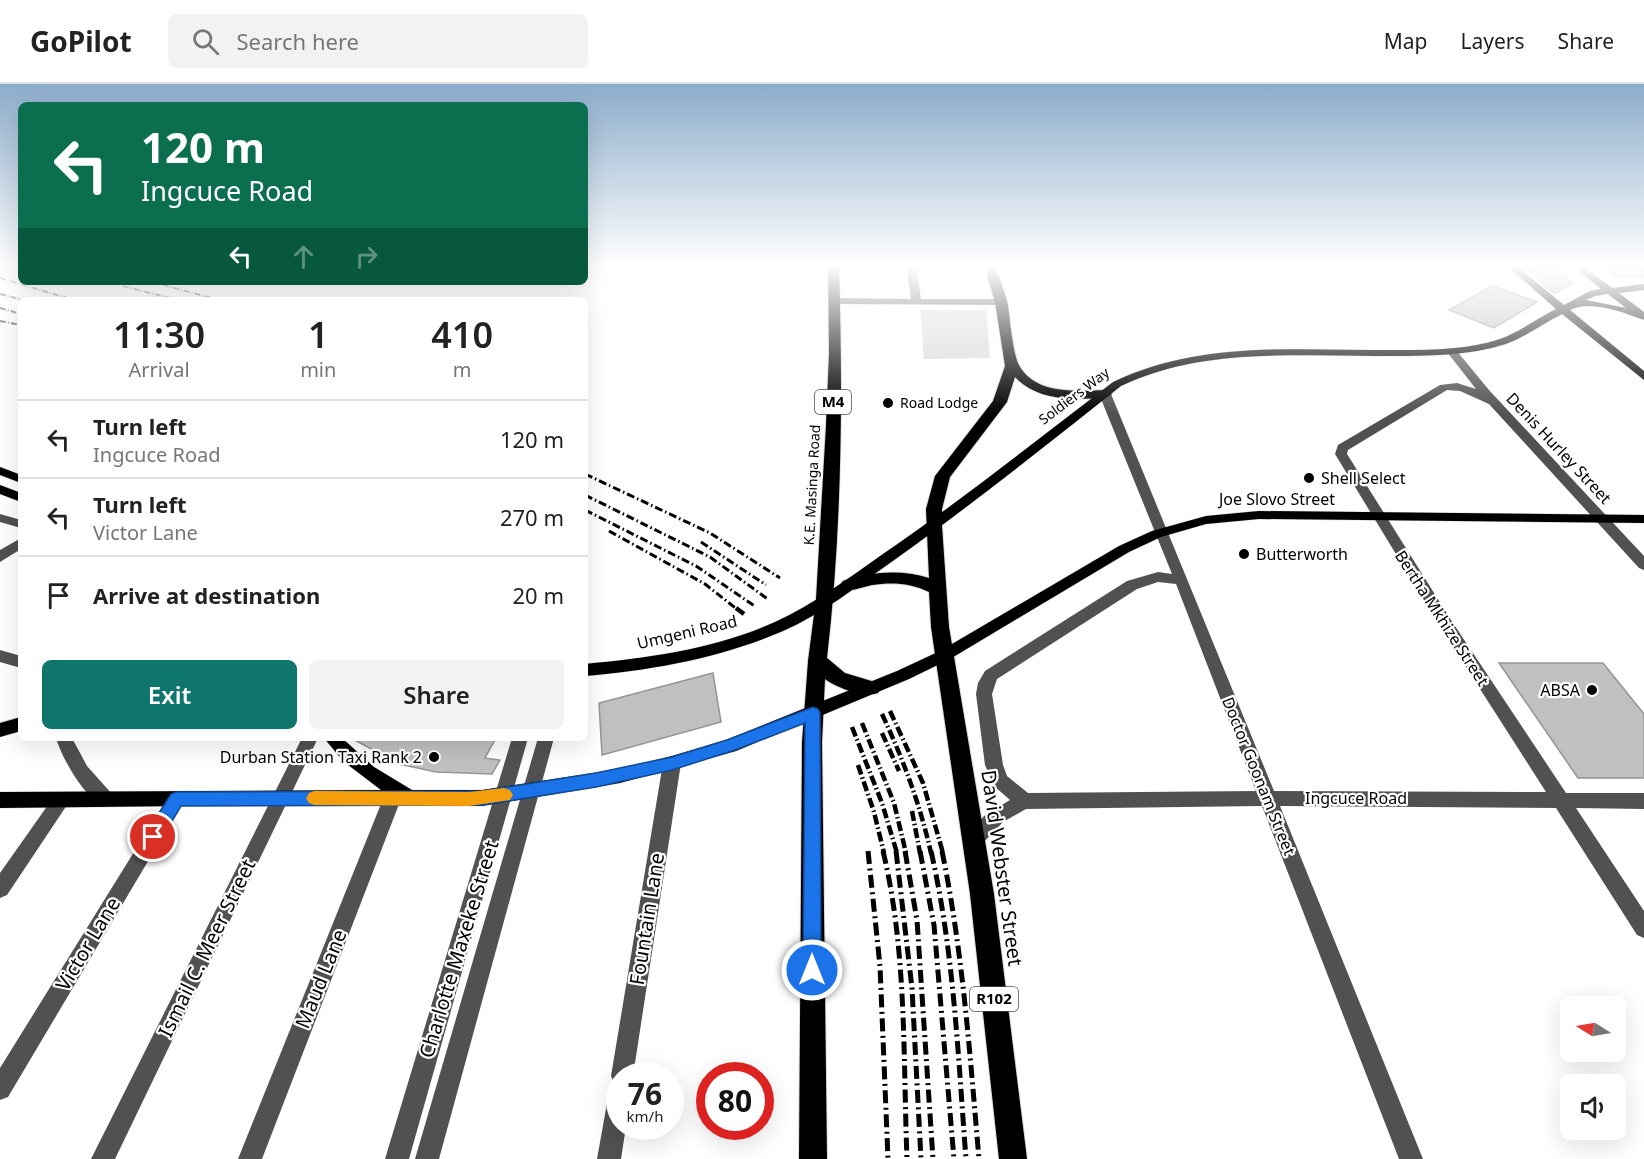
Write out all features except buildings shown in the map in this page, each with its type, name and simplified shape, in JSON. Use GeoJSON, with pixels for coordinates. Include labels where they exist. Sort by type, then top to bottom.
{"type":"FeatureCollection","features":[{"type":"Feature","properties":{"kind":"highway","name":"K.E. Masinga Road"},"geometry":{"type":"LineString","coordinates":[[825,599],[833,424],[834,315]]}},
{"type":"Feature","properties":{"kind":"highway"},"geometry":{"type":"LineString","coordinates":[[934,526],[934,509],[943,477],[1000,402],[1012,366],[1003,315]]}},
{"type":"Feature","properties":{"kind":"highway"},"geometry":{"type":"LineString","coordinates":[[1012,366],[1026,382],[1048,392],[1105,393]]}},
{"type":"Feature","properties":{"kind":"highway","name":"R102"},"geometry":{"type":"LineString","coordinates":[[934,526],[937,589],[945,656]]}},
{"type":"Feature","properties":{"kind":"highway"},"geometry":{"type":"LineString","coordinates":[[849,585],[870,579],[894,577],[926,582],[937,589]]}},
{"type":"Feature","properties":{"kind":"highway"},"geometry":{"type":"LineString","coordinates":[[813,1159],[813,713],[825,599]]}},
{"type":"Feature","properties":{"kind":"highway","name":"David Webster Street"},"geometry":{"type":"LineString","coordinates":[[945,656],[974,839],[1013,1159]]}},
{"type":"Feature","properties":{"kind":"highway"},"geometry":{"type":"LineString","coordinates":[[817,661],[839,679],[871,688]]}},
{"type":"Feature","properties":{"kind":"main road","name":"Soldiers Way"},"geometry":{"type":"LineString","coordinates":[[825,599],[934,526],[1117,384],[1144,371],[1210,356],[1252,352],[1452,352],[1504,341],[1551,315]]}},
{"type":"Feature","properties":{"kind":"main road"},"geometry":{"type":"LineString","coordinates":[[1569,315],[1644,378]]}},
{"type":"Feature","properties":{"kind":"main road"},"geometry":{"type":"LineString","coordinates":[[0,471],[18,478]]}},
{"type":"Feature","properties":{"kind":"main road"},"geometry":{"type":"LineString","coordinates":[[0,489],[18,497]]}},
{"type":"Feature","properties":{"kind":"main road","name":"Joe Slovo Street"},"geometry":{"type":"LineString","coordinates":[[945,656],[1124,549],[1162,531],[1212,518],[1235,516],[1644,519]]}},
{"type":"Feature","properties":{"kind":"main road","name":"Umgeni Road"},"geometry":{"type":"LineString","coordinates":[[588,670],[685,655],[740,642],[781,625],[825,599]]}},
{"type":"Feature","properties":{"kind":"main road"},"geometry":{"type":"LineString","coordinates":[[0,800],[281,797],[476,799],[532,791],[620,776],[672,764],[730,746],[945,656]]}},
{"type":"Feature","properties":{"kind":"main road"},"geometry":{"type":"LineString","coordinates":[[0,730],[18,725]]}},
{"type":"Feature","properties":{"kind":"main road"},"geometry":{"type":"LineString","coordinates":[[335,741],[367,772],[402,799]]}},
{"type":"Feature","properties":{"kind":"street","name":"Denis Hurley Street"},"geometry":{"type":"LineString","coordinates":[[1452,352],[1493,401],[1644,565]]}},
{"type":"Feature","properties":{"kind":"street","name":"Bertha Mkhize Street"},"geometry":{"type":"LineString","coordinates":[[1493,401],[1456,386],[1444,387],[1342,448],[1341,454],[1378,518],[1644,928]]}},
{"type":"Feature","properties":{"kind":"street","name":"Doctor Goonam Street"},"geometry":{"type":"LineString","coordinates":[[1105,393],[1411,1159]]}},
{"type":"Feature","properties":{"kind":"street"},"geometry":{"type":"LineString","coordinates":[[0,518],[18,523]]}},
{"type":"Feature","properties":{"kind":"street"},"geometry":{"type":"LineString","coordinates":[[0,557],[18,545]]}},
{"type":"Feature","properties":{"kind":"street"},"geometry":{"type":"LineString","coordinates":[[1024,801],[1000,781],[994,765],[984,694],[986,683],[991,675],[1132,585],[1158,577],[1181,580]]}},
{"type":"Feature","properties":{"kind":"street"},"geometry":{"type":"LineString","coordinates":[[0,656],[18,661]]}},
{"type":"Feature","properties":{"kind":"street"},"geometry":{"type":"LineString","coordinates":[[65,741],[68,752],[79,769],[106,799]]}},
{"type":"Feature","properties":{"kind":"street","name":"Ismail C. Meer Street"},"geometry":{"type":"LineString","coordinates":[[104,1159],[309,741]]}},
{"type":"Feature","properties":{"kind":"street","name":"Charlotte Maxeke Street"},"geometry":{"type":"LineString","coordinates":[[397,1159],[519,741]]}},
{"type":"Feature","properties":{"kind":"street","name":"Charlotte Maxeke Street"},"geometry":{"type":"LineString","coordinates":[[427,1159],[545,741]]}},
{"type":"Feature","properties":{"kind":"street","name":"Fountain Lane"},"geometry":{"type":"LineString","coordinates":[[624,1062],[672,764]]}},
{"type":"Feature","properties":{"kind":"street","name":"Victor Lane"},"geometry":{"type":"LineString","coordinates":[[0,1089],[176,799]]}},
{"type":"Feature","properties":{"kind":"street","name":"Maud Lane"},"geometry":{"type":"LineString","coordinates":[[250,1159],[402,799]]}},
{"type":"Feature","properties":{"kind":"street","name":"Ingcuce Road"},"geometry":{"type":"LineString","coordinates":[[974,839],[984,825],[998,813],[1024,801],[1268,799],[1644,801]]}},
{"type":"Feature","properties":{"kind":"street"},"geometry":{"type":"LineString","coordinates":[[0,889],[61,800]]}},
{"type":"Feature","properties":{"kind":"street"},"geometry":{"type":"LineString","coordinates":[[449,981],[476,981]]}},
{"type":"Feature","properties":{"kind":"street"},"geometry":{"type":"LineString","coordinates":[[609,1159],[612,1140]]}},
{"type":"Feature","properties":{"kind":"shaded area"},"geometry":{"type":"Polygon","coordinates":[[[920,315],[986,315],[990,358],[924,359],[920,315]]]}},
{"type":"Feature","properties":{"kind":"railway"},"geometry":{"type":"LineString","coordinates":[[0,321],[18,324]]}},
{"type":"Feature","properties":{"kind":"railway"},"geometry":{"type":"LineString","coordinates":[[588,475],[710,533],[780,578]]}},
{"type":"Feature","properties":{"kind":"railway"},"geometry":{"type":"LineString","coordinates":[[588,496],[710,557],[769,600]]}},
{"type":"Feature","properties":{"kind":"railway"},"geometry":{"type":"LineString","coordinates":[[588,512],[696,566],[756,607]]}},
{"type":"Feature","properties":{"kind":"railway"},"geometry":{"type":"LineString","coordinates":[[609,531],[705,584],[738,610]]}},
{"type":"Feature","properties":{"kind":"railway"},"geometry":{"type":"LineString","coordinates":[[701,542],[766,585]]}},
{"type":"Feature","properties":{"kind":"railway"},"geometry":{"type":"LineString","coordinates":[[736,608],[744,614]]}},
{"type":"Feature","properties":{"kind":"railway"},"geometry":{"type":"LineString","coordinates":[[890,711],[923,783],[943,853]]}},
{"type":"Feature","properties":{"kind":"railway"},"geometry":{"type":"LineString","coordinates":[[882,714],[910,782],[931,853]]}},
{"type":"Feature","properties":{"kind":"railway"},"geometry":{"type":"LineString","coordinates":[[862,723],[894,803],[906,853]]}},
{"type":"Feature","properties":{"kind":"railway"},"geometry":{"type":"LineString","coordinates":[[852,727],[882,803],[897,853]]}},
{"type":"Feature","properties":{"kind":"railway"},"geometry":{"type":"LineString","coordinates":[[882,733],[899,771]]}},
{"type":"Feature","properties":{"kind":"railway"},"geometry":{"type":"LineString","coordinates":[[858,765],[874,812],[884,853]]}},
{"type":"Feature","properties":{"kind":"railway"},"geometry":{"type":"LineString","coordinates":[[912,811],[920,853]]}},
{"type":"Feature","properties":{"kind":"railway"},"geometry":{"type":"LineString","coordinates":[[868,851],[880,966],[888,1159]]}},
{"type":"Feature","properties":{"kind":"railway"},"geometry":{"type":"LineString","coordinates":[[883,851],[891,889],[900,966],[907,1159]]}},
{"type":"Feature","properties":{"kind":"railway"},"geometry":{"type":"LineString","coordinates":[[896,851],[912,988],[921,1159]]}},
{"type":"Feature","properties":{"kind":"railway"},"geometry":{"type":"LineString","coordinates":[[905,851],[917,920],[933,1159]]}},
{"type":"Feature","properties":{"kind":"railway"},"geometry":{"type":"LineString","coordinates":[[920,851],[934,925],[954,1159]]}},
{"type":"Feature","properties":{"kind":"railway"},"geometry":{"type":"LineString","coordinates":[[931,851],[950,966],[966,1159]]}},
{"type":"Feature","properties":{"kind":"railway"},"geometry":{"type":"LineString","coordinates":[[942,851],[961,966],[979,1159]]}},
{"type":"Feature","properties":{"kind":"slow traffic"},"geometry":{"type":"LineString","coordinates":[[314,798],[469,799],[504,795]]}},
{"type":"Feature","properties":{"kind":"place","name":"Road Lodge"},"geometry":{"type":"Point","coordinates":[888,403]}},
{"type":"Feature","properties":{"kind":"place","name":"Shell Select"},"geometry":{"type":"Point","coordinates":[1309,478]}},
{"type":"Feature","properties":{"kind":"place","name":"Butterworth"},"geometry":{"type":"Point","coordinates":[1244,554]}},
{"type":"Feature","properties":{"kind":"place","name":"ABSA"},"geometry":{"type":"Point","coordinates":[1592,690]}},
{"type":"Feature","properties":{"kind":"place","name":"Durban Station Taxi Rank 2"},"geometry":{"type":"Point","coordinates":[434,757]}},
{"type":"Feature","properties":{"kind":"route"},"geometry":{"type":"LineString","coordinates":[[153,837],[176,799],[482,798],[554,788],[672,764],[730,746],[813,713],[812,970]]}}]}
